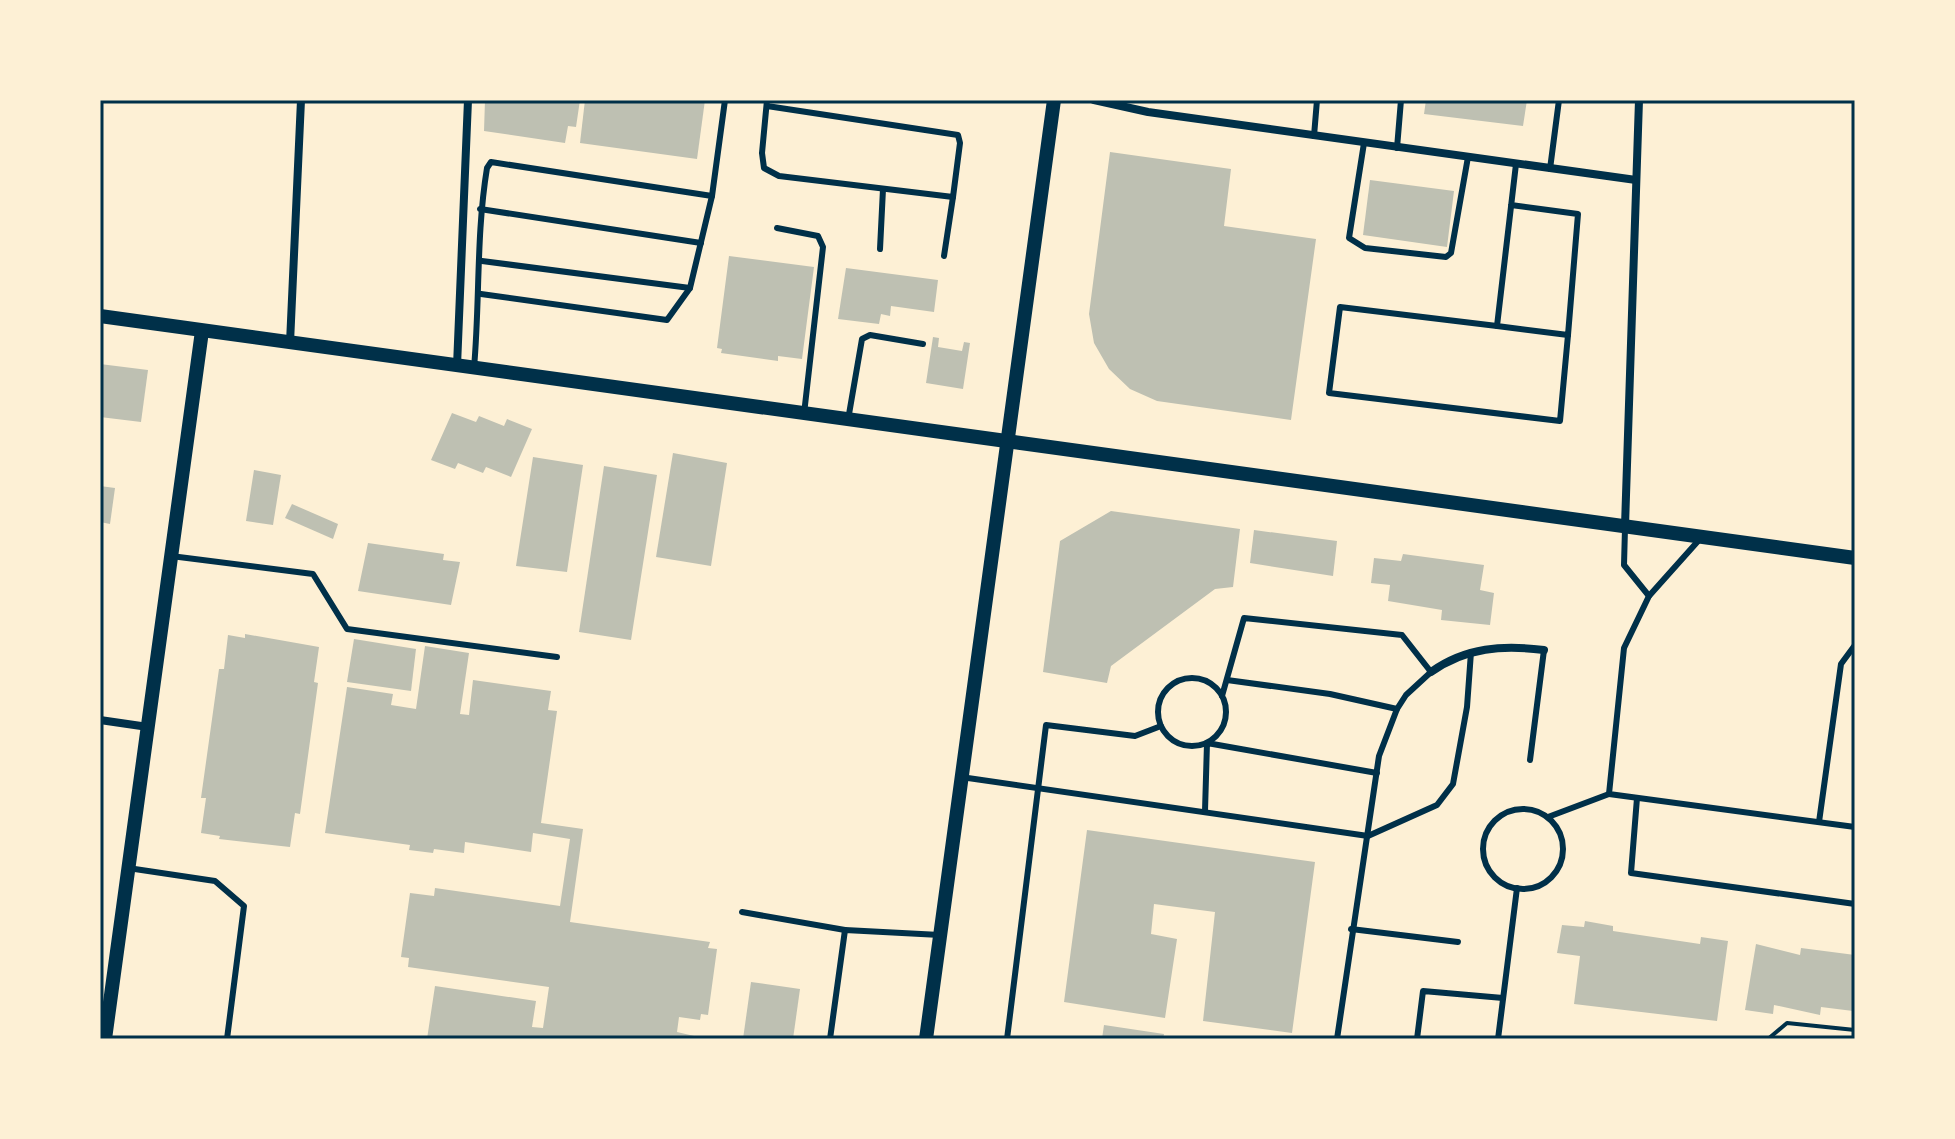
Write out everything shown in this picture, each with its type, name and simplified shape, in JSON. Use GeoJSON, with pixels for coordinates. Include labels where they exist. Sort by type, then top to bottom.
{"type":"FeatureCollection","features":[{"type":"Feature","properties":{"kind":"street"},"geometry":{"type":"LineString","coordinates":[[290,343],[301,100]]}},
{"type":"Feature","properties":{"kind":"street"},"geometry":{"type":"LineString","coordinates":[[457,366],[468,100]]}},
{"type":"Feature","properties":{"kind":"street"},"geometry":{"type":"LineString","coordinates":[[926,1039],[1054,100]]}},
{"type":"Feature","properties":{"kind":"street"},"geometry":{"type":"LineString","coordinates":[[1094,100],[1148,112],[1636,180]]}},
{"type":"Feature","properties":{"kind":"street"},"geometry":{"type":"LineString","coordinates":[[1625,526],[1639,100]]}},
{"type":"Feature","properties":{"kind":"street"},"geometry":{"type":"LineString","coordinates":[[100,316],[1855,558]]}},
{"type":"Feature","properties":{"kind":"street"},"geometry":{"type":"LineString","coordinates":[[105,1039],[202,331]]}},
{"type":"Feature","properties":{"kind":"street"},"geometry":{"type":"LineString","coordinates":[[1431,672],[1471,652],[1496,647],[1544,650]]}},
{"type":"Feature","properties":{"kind":"street"},"geometry":{"type":"LineString","coordinates":[[100,720],[148,727]]}},
{"type":"Feature","properties":{"kind":"lane"},"geometry":{"type":"LineString","coordinates":[[481,294],[667,320],[690,288],[712,196],[725,100]]}},
{"type":"Feature","properties":{"kind":"lane"},"geometry":{"type":"LineString","coordinates":[[1314,136],[1317,100]]}},
{"type":"Feature","properties":{"kind":"lane"},"geometry":{"type":"LineString","coordinates":[[1397,148],[1401,100]]}},
{"type":"Feature","properties":{"kind":"lane"},"geometry":{"type":"LineString","coordinates":[[1550,169],[1559,100]]}},
{"type":"Feature","properties":{"kind":"lane"},"geometry":{"type":"LineString","coordinates":[[944,256],[953,197],[960,143],[958,135],[767,103],[762,153],[764,168],[779,176],[953,197]]}},
{"type":"Feature","properties":{"kind":"lane"},"geometry":{"type":"LineString","coordinates":[[1364,143],[1349,238],[1365,248],[1446,257],[1451,253],[1468,157]]}},
{"type":"Feature","properties":{"kind":"lane"},"geometry":{"type":"LineString","coordinates":[[474,369],[482,261],[477,239],[487,168],[491,162],[712,196]]}},
{"type":"Feature","properties":{"kind":"lane"},"geometry":{"type":"LineString","coordinates":[[1497,326],[1516,164]]}},
{"type":"Feature","properties":{"kind":"lane"},"geometry":{"type":"LineString","coordinates":[[880,249],[883,189]]}},
{"type":"Feature","properties":{"kind":"lane"},"geometry":{"type":"LineString","coordinates":[[1511,205],[1578,214],[1568,335],[1560,421],[1329,393],[1340,307],[1568,335]]}},
{"type":"Feature","properties":{"kind":"lane"},"geometry":{"type":"LineString","coordinates":[[480,209],[701,243]]}},
{"type":"Feature","properties":{"kind":"lane"},"geometry":{"type":"LineString","coordinates":[[777,228],[818,236],[823,247],[804,414]]}},
{"type":"Feature","properties":{"kind":"lane"},"geometry":{"type":"LineString","coordinates":[[482,261],[690,288]]}},
{"type":"Feature","properties":{"kind":"lane"},"geometry":{"type":"LineString","coordinates":[[848,420],[862,339],[870,335],[923,344]]}},
{"type":"Feature","properties":{"kind":"lane"},"geometry":{"type":"LineString","coordinates":[[1625,526],[1624,565],[1649,596]]}},
{"type":"Feature","properties":{"kind":"lane"},"geometry":{"type":"LineString","coordinates":[[1609,794],[1624,648],[1649,596],[1701,537]]}},
{"type":"Feature","properties":{"kind":"lane"},"geometry":{"type":"LineString","coordinates":[[171,556],[313,574],[347,629],[557,657]]}},
{"type":"Feature","properties":{"kind":"lane"},"geometry":{"type":"LineString","coordinates":[[1222,696],[1244,618],[1402,635],[1431,672],[1397,709],[1386,730],[1377,773],[1360,903],[1351,929],[1337,1039]]}},
{"type":"Feature","properties":{"kind":"lane"},"geometry":{"type":"LineString","coordinates":[[1819,822],[1841,664],[1855,645]]}},
{"type":"Feature","properties":{"kind":"lane"},"geometry":{"type":"LineString","coordinates":[[1530,760],[1544,650]]}},
{"type":"Feature","properties":{"kind":"lane"},"geometry":{"type":"LineString","coordinates":[[961,777],[1036,785],[1368,836],[1437,805],[1453,784],[1467,707],[1471,652]]}},
{"type":"Feature","properties":{"kind":"lane"},"geometry":{"type":"LineString","coordinates":[[1205,811],[1207,743],[1223,727],[1226,706],[1222,696],[1205,680],[1181,679],[1162,693],[1158,705],[1161,726],[1175,742],[1197,746],[1207,743],[1377,773]]}},
{"type":"Feature","properties":{"kind":"lane"},"geometry":{"type":"LineString","coordinates":[[1227,680],[1330,694],[1397,709]]}},
{"type":"Feature","properties":{"kind":"lane"},"geometry":{"type":"LineString","coordinates":[[1007,1039],[1036,785],[1046,725],[1135,736],[1161,726]]}},
{"type":"Feature","properties":{"kind":"lane"},"geometry":{"type":"LineString","coordinates":[[1548,817],[1609,794],[1855,827]]}},
{"type":"Feature","properties":{"kind":"lane"},"geometry":{"type":"LineString","coordinates":[[1637,798],[1631,873],[1855,904]]}},
{"type":"Feature","properties":{"kind":"lane"},"geometry":{"type":"LineString","coordinates":[[1523,808],[1548,817],[1562,839],[1560,864],[1543,883],[1517,888],[1493,876],[1486,864],[1484,838],[1490,826],[1510,810],[1523,808]]}},
{"type":"Feature","properties":{"kind":"lane"},"geometry":{"type":"LineString","coordinates":[[128,868],[215,881],[244,906],[227,1039]]}},
{"type":"Feature","properties":{"kind":"lane"},"geometry":{"type":"LineString","coordinates":[[1498,1039],[1517,888]]}},
{"type":"Feature","properties":{"kind":"lane"},"geometry":{"type":"LineString","coordinates":[[742,912],[845,930],[940,935]]}},
{"type":"Feature","properties":{"kind":"lane"},"geometry":{"type":"LineString","coordinates":[[1351,929],[1458,942]]}},
{"type":"Feature","properties":{"kind":"lane"},"geometry":{"type":"LineString","coordinates":[[830,1039],[845,930]]}},
{"type":"Feature","properties":{"kind":"lane"},"geometry":{"type":"LineString","coordinates":[[1417,1039],[1423,991],[1503,998]]}},
{"type":"Feature","properties":{"kind":"path"},"geometry":{"type":"LineString","coordinates":[[1768,1039],[1787,1023],[1855,1030]]}},
{"type":"Feature","properties":{"kind":"building"},"geometry":{"type":"Polygon","coordinates":[[[485,100],[580,100],[576,127],[568,126],[565,143],[484,131],[485,100]]]}},
{"type":"Feature","properties":{"kind":"building"},"geometry":{"type":"Polygon","coordinates":[[[585,100],[705,100],[697,159],[580,143],[585,100]]]}},
{"type":"Feature","properties":{"kind":"building"},"geometry":{"type":"Polygon","coordinates":[[[1426,100],[1527,100],[1523,126],[1424,114],[1426,100]]]}},
{"type":"Feature","properties":{"kind":"building"},"geometry":{"type":"Polygon","coordinates":[[[1110,152],[1231,169],[1224,226],[1316,239],[1291,420],[1157,401],[1130,389],[1109,369],[1094,343],[1089,314],[1110,152]]]}},
{"type":"Feature","properties":{"kind":"building"},"geometry":{"type":"Polygon","coordinates":[[[1370,180],[1454,191],[1447,247],[1363,235],[1370,180]]]}},
{"type":"Feature","properties":{"kind":"building"},"geometry":{"type":"Polygon","coordinates":[[[729,256],[814,267],[802,359],[778,356],[778,361],[721,353],[722,349],[717,348],[729,256]]]}},
{"type":"Feature","properties":{"kind":"building"},"geometry":{"type":"Polygon","coordinates":[[[846,268],[938,280],[934,312],[891,306],[890,316],[881,314],[879,324],[838,319],[846,268]]]}},
{"type":"Feature","properties":{"kind":"building"},"geometry":{"type":"Polygon","coordinates":[[[933,337],[939,338],[938,347],[962,351],[964,342],[970,343],[963,389],[926,383],[933,337]]]}},
{"type":"Feature","properties":{"kind":"building"},"geometry":{"type":"Polygon","coordinates":[[[100,364],[148,370],[141,422],[100,417],[100,364]]]}},
{"type":"Feature","properties":{"kind":"building"},"geometry":{"type":"Polygon","coordinates":[[[452,413],[476,422],[479,416],[504,426],[507,419],[532,429],[511,477],[486,467],[483,473],[458,463],[455,469],[431,460],[452,413]]]}},
{"type":"Feature","properties":{"kind":"building"},"geometry":{"type":"Polygon","coordinates":[[[673,453],[727,463],[711,566],[656,557],[673,453]]]}},
{"type":"Feature","properties":{"kind":"building"},"geometry":{"type":"Polygon","coordinates":[[[533,457],[583,465],[567,572],[516,566],[533,457]]]}},
{"type":"Feature","properties":{"kind":"building"},"geometry":{"type":"Polygon","coordinates":[[[604,466],[657,475],[631,640],[579,632],[604,466]]]}},
{"type":"Feature","properties":{"kind":"building"},"geometry":{"type":"Polygon","coordinates":[[[254,470],[281,475],[273,525],[246,521],[254,470]]]}},
{"type":"Feature","properties":{"kind":"building"},"geometry":{"type":"Polygon","coordinates":[[[100,486],[115,488],[110,524],[100,522],[100,486]]]}},
{"type":"Feature","properties":{"kind":"building"},"geometry":{"type":"Polygon","coordinates":[[[292,504],[338,524],[333,539],[285,518],[292,504]]]}},
{"type":"Feature","properties":{"kind":"building"},"geometry":{"type":"Polygon","coordinates":[[[1111,511],[1240,529],[1233,587],[1215,589],[1111,666],[1107,683],[1043,672],[1060,541],[1111,511]]]}},
{"type":"Feature","properties":{"kind":"building"},"geometry":{"type":"Polygon","coordinates":[[[1254,530],[1337,541],[1333,576],[1250,563],[1254,530]]]}},
{"type":"Feature","properties":{"kind":"building"},"geometry":{"type":"Polygon","coordinates":[[[368,543],[444,554],[443,560],[460,562],[451,605],[358,591],[368,543]]]}},
{"type":"Feature","properties":{"kind":"building"},"geometry":{"type":"Polygon","coordinates":[[[1403,554],[1484,565],[1480,590],[1494,593],[1490,625],[1441,620],[1442,610],[1388,601],[1390,585],[1371,583],[1374,558],[1401,561],[1403,554]]]}},
{"type":"Feature","properties":{"kind":"building"},"geometry":{"type":"Polygon","coordinates":[[[245,634],[319,647],[314,682],[318,683],[300,814],[295,813],[290,847],[219,839],[220,836],[201,833],[206,798],[201,798],[219,669],[224,669],[228,635],[245,638],[245,634]]]}},
{"type":"Feature","properties":{"kind":"building"},"geometry":{"type":"Polygon","coordinates":[[[354,639],[416,649],[411,691],[347,682],[354,639]]]}},
{"type":"Feature","properties":{"kind":"building"},"geometry":{"type":"Polygon","coordinates":[[[425,646],[469,653],[460,714],[469,715],[473,680],[551,691],[548,710],[557,711],[541,823],[583,829],[570,922],[710,942],[708,948],[717,949],[708,1015],[701,1014],[700,1020],[679,1017],[677,1032],[707,1039],[427,1039],[435,986],[536,1001],[532,1027],[543,1028],[549,987],[408,967],[409,958],[401,957],[410,893],[434,896],[435,888],[560,906],[570,839],[533,833],[531,852],[465,842],[464,853],[434,849],[433,853],[409,850],[410,845],[325,833],[347,687],[393,694],[391,705],[416,709],[425,646]]]}},
{"type":"Feature","properties":{"kind":"building"},"geometry":{"type":"Polygon","coordinates":[[[1087,830],[1315,862],[1292,1033],[1203,1021],[1215,912],[1154,904],[1151,934],[1177,939],[1165,1018],[1064,1002],[1087,830]]]}},
{"type":"Feature","properties":{"kind":"building"},"geometry":{"type":"Polygon","coordinates":[[[1585,921],[1613,926],[1613,931],[1700,944],[1701,937],[1728,941],[1717,1021],[1574,1004],[1580,956],[1557,953],[1562,925],[1584,927],[1585,921]]]}},
{"type":"Feature","properties":{"kind":"building"},"geometry":{"type":"Polygon","coordinates":[[[1756,944],[1800,955],[1801,948],[1855,955],[1853,1011],[1821,1007],[1820,1015],[1774,1005],[1773,1014],[1745,1010],[1756,944]]]}},
{"type":"Feature","properties":{"kind":"building"},"geometry":{"type":"Polygon","coordinates":[[[751,982],[800,989],[793,1039],[743,1039],[751,982]]]}},
{"type":"Feature","properties":{"kind":"building"},"geometry":{"type":"Polygon","coordinates":[[[1104,1025],[1164,1034],[1163,1039],[1102,1039],[1104,1025]]]}}]}
